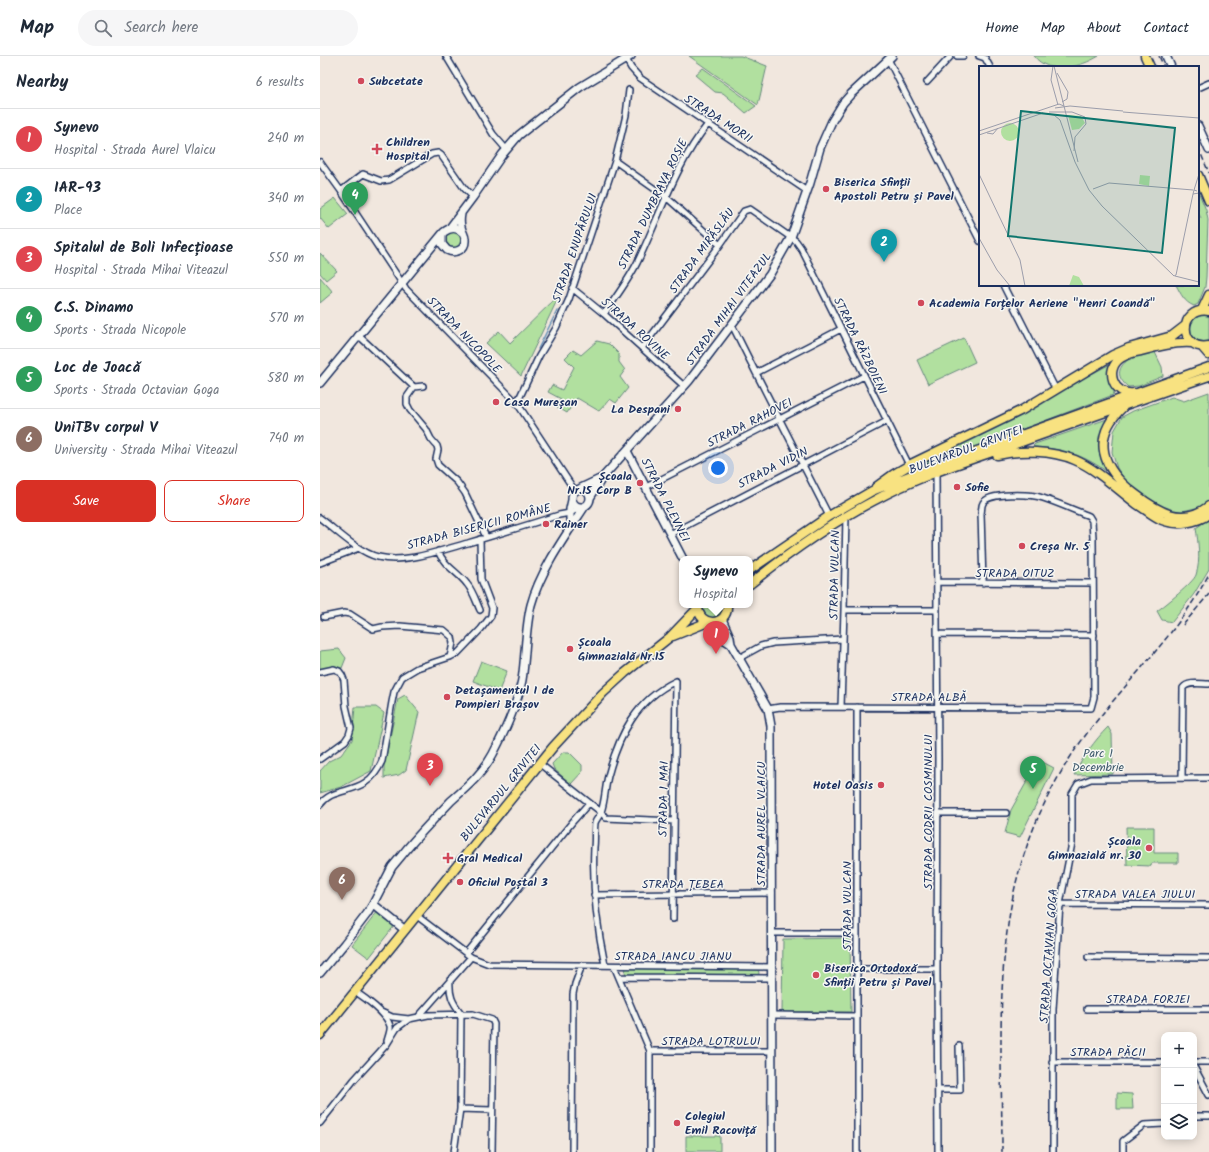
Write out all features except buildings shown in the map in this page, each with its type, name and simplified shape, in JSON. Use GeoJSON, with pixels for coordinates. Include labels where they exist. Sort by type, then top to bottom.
{"type":"FeatureCollection","features":[{"type":"Feature","properties":{"kind":"main road"},"geometry":{"type":"LineString","coordinates":[[1146,56],[1150,66]]}},
{"type":"Feature","properties":{"kind":"main road"},"geometry":{"type":"LineString","coordinates":[[1199,177],[1209,201]]}},
{"type":"Feature","properties":{"kind":"main road"},"geometry":{"type":"LineString","coordinates":[[1205,310],[1209,295]]}},
{"type":"Feature","properties":{"kind":"main road","name":"BULEVARDUL GRIVIȚEI"},"geometry":{"type":"LineString","coordinates":[[872,491],[878,485],[909,465],[1022,410],[1122,351],[1172,336],[1185,326],[1191,315],[1205,310]]}},
{"type":"Feature","properties":{"kind":"main road"},"geometry":{"type":"LineString","coordinates":[[1185,326],[1186,335],[1192,343]]}},
{"type":"Feature","properties":{"kind":"main road"},"geometry":{"type":"LineString","coordinates":[[1142,391],[1128,393],[1119,389],[1114,383],[1112,374],[1116,362],[1127,355],[1168,344],[1192,343],[1205,347],[1209,355]]}},
{"type":"Feature","properties":{"kind":"main road","name":"BULEVARDUL GRIVIȚEI"},"geometry":{"type":"LineString","coordinates":[[753,582],[787,556],[846,516],[876,499],[936,472],[1126,404],[1209,367]]}},
{"type":"Feature","properties":{"kind":"main road","name":"BULEVARDUL GRIVIȚEI"},"geometry":{"type":"LineString","coordinates":[[753,568],[829,516],[872,491],[919,472],[1142,391],[1209,376]]}},
{"type":"Feature","properties":{"kind":"main road"},"geometry":{"type":"LineString","coordinates":[[1126,404],[1112,419],[1104,437],[1107,463],[1115,476],[1129,490],[1164,514],[1185,516],[1200,512],[1209,506]]}},
{"type":"Feature","properties":{"kind":"main road"},"geometry":{"type":"LineString","coordinates":[[972,459],[1018,452],[1066,457],[1082,464],[1102,477],[1161,520],[1174,523],[1193,522],[1209,514]]}},
{"type":"Feature","properties":{"kind":"main road","name":"BULEVARDUL GRIVIȚEI"},"geometry":{"type":"LineString","coordinates":[[320,1035],[446,878],[573,726],[603,693],[625,673],[670,637],[697,608]]}},
{"type":"Feature","properties":{"kind":"main road"},"geometry":{"type":"LineString","coordinates":[[698,608],[701,617],[711,622]]}},
{"type":"Feature","properties":{"kind":"main road"},"geometry":{"type":"LineString","coordinates":[[722,619],[727,608]]}},
{"type":"Feature","properties":{"kind":"main road","name":"BULEVARDUL GRIVIȚEI"},"geometry":{"type":"LineString","coordinates":[[670,637],[722,619]]}},
{"type":"Feature","properties":{"kind":"street"},"geometry":{"type":"LineString","coordinates":[[446,56],[493,134],[506,149]]}},
{"type":"Feature","properties":{"kind":"street"},"geometry":{"type":"LineString","coordinates":[[927,82],[951,56]]}},
{"type":"Feature","properties":{"kind":"street"},"geometry":{"type":"LineString","coordinates":[[957,56],[963,56]]}},
{"type":"Feature","properties":{"kind":"street"},"geometry":{"type":"LineString","coordinates":[[979,56],[985,58],[989,66]]}},
{"type":"Feature","properties":{"kind":"street"},"geometry":{"type":"LineString","coordinates":[[1166,56],[1171,66]]}},
{"type":"Feature","properties":{"kind":"street"},"geometry":{"type":"LineString","coordinates":[[320,383],[444,232],[449,229],[506,149],[519,135],[566,97],[627,57]]}},
{"type":"Feature","properties":{"kind":"street","name":"STRADA MORII"},"geometry":{"type":"LineString","coordinates":[[627,57],[631,68],[640,78],[807,191]]}},
{"type":"Feature","properties":{"kind":"street"},"geometry":{"type":"LineString","coordinates":[[890,58],[979,239]]}},
{"type":"Feature","properties":{"kind":"street","name":"STRADA MIHAI VITEAZUL"},"geometry":{"type":"LineString","coordinates":[[590,498],[602,478],[684,386],[770,274],[782,256],[791,237],[820,148],[832,121],[843,103],[851,94],[890,58]]}},
{"type":"Feature","properties":{"kind":"street"},"geometry":{"type":"LineString","coordinates":[[1199,88],[1209,83]]}},
{"type":"Feature","properties":{"kind":"street","name":"STRADA ENUPĂRULUI"},"geometry":{"type":"LineString","coordinates":[[517,403],[539,356],[558,323],[572,288],[615,162],[626,115],[629,90]]}},
{"type":"Feature","properties":{"kind":"street","name":"STRADA DUMBRAVA ROȘIE"},"geometry":{"type":"LineString","coordinates":[[604,314],[633,272],[684,159],[696,138],[708,124]]}},
{"type":"Feature","properties":{"kind":"street"},"geometry":{"type":"LineString","coordinates":[[1199,128],[1209,150]]}},
{"type":"Feature","properties":{"kind":"street"},"geometry":{"type":"LineString","coordinates":[[341,191],[363,174],[381,181],[386,181],[397,176],[432,154],[438,153],[445,159],[464,188],[473,197]]}},
{"type":"Feature","properties":{"kind":"street","name":"STRADA NICOPOLE"},"geometry":{"type":"LineString","coordinates":[[320,162],[341,191],[402,284],[517,403],[577,490]]}},
{"type":"Feature","properties":{"kind":"street"},"geometry":{"type":"LineString","coordinates":[[615,162],[666,197],[720,245]]}},
{"type":"Feature","properties":{"kind":"street","name":"STRADA MIRĂSLĂU"},"geometry":{"type":"LineString","coordinates":[[642,348],[744,211],[748,209],[752,210],[791,237]]}},
{"type":"Feature","properties":{"kind":"street"},"geometry":{"type":"LineString","coordinates":[[426,255],[437,248],[453,252],[462,248],[465,241],[460,223],[461,213]]}},
{"type":"Feature","properties":{"kind":"street"},"geometry":{"type":"LineString","coordinates":[[449,229],[458,229],[463,233]]}},
{"type":"Feature","properties":{"kind":"street"},"geometry":{"type":"LineString","coordinates":[[442,236],[442,244],[445,249]]}},
{"type":"Feature","properties":{"kind":"street","name":"STRADA RĂZBOIENI"},"geometry":{"type":"LineString","coordinates":[[791,237],[801,248],[909,465]]}},
{"type":"Feature","properties":{"kind":"street"},"geometry":{"type":"LineString","coordinates":[[1003,286],[1056,390]]}},
{"type":"Feature","properties":{"kind":"street","name":"STRADA ROVINE"},"geometry":{"type":"LineString","coordinates":[[572,288],[604,314],[684,386]]}},
{"type":"Feature","properties":{"kind":"street"},"geometry":{"type":"LineString","coordinates":[[732,324],[829,516]]}},
{"type":"Feature","properties":{"kind":"street"},"geometry":{"type":"LineString","coordinates":[[756,373],[841,329]]}},
{"type":"Feature","properties":{"kind":"street"},"geometry":{"type":"LineString","coordinates":[[358,335],[414,387]]}},
{"type":"Feature","properties":{"kind":"street","name":"STRADA RAHOVEI"},"geometry":{"type":"LineString","coordinates":[[646,487],[864,376]]}},
{"type":"Feature","properties":{"kind":"street"},"geometry":{"type":"LineString","coordinates":[[423,386],[414,387],[407,397],[409,409],[426,429],[431,439],[437,446],[438,450],[436,459],[438,465],[457,482],[465,492],[486,537]]}},
{"type":"Feature","properties":{"kind":"street","name":"STRADA VIDIN"},"geometry":{"type":"LineString","coordinates":[[670,534],[887,421]]}},
{"type":"Feature","properties":{"kind":"street","name":"STRADA PLEVNEI"},"geometry":{"type":"LineString","coordinates":[[627,451],[681,556]]}},
{"type":"Feature","properties":{"kind":"street","name":"STRADA CODRII COSMINULUI"},"geometry":{"type":"LineString","coordinates":[[936,472],[938,707],[938,1152]]}},
{"type":"Feature","properties":{"kind":"street","name":"STRADA MIHAI VITEAZUL"},"geometry":{"type":"LineString","coordinates":[[577,490],[602,478]]}},
{"type":"Feature","properties":{"kind":"street"},"geometry":{"type":"LineString","coordinates":[[320,973],[344,944],[373,904],[392,867],[444,809],[480,774],[488,763],[510,716],[519,690],[522,679],[528,617],[535,592],[583,507],[589,503],[590,498],[587,491],[577,490],[572,499],[570,529]]}},
{"type":"Feature","properties":{"kind":"street"},"geometry":{"type":"LineString","coordinates":[[937,634],[1094,635],[1093,527],[1091,519],[1089,516],[1043,498],[1021,495],[991,498],[982,504],[983,583]]}},
{"type":"Feature","properties":{"kind":"street"},"geometry":{"type":"LineString","coordinates":[[572,499],[575,505],[583,507]]}},
{"type":"Feature","properties":{"kind":"street","name":"STRADA BISERICII ROMÂNE"},"geometry":{"type":"LineString","coordinates":[[559,515],[572,499]]}},
{"type":"Feature","properties":{"kind":"street","name":"STRADA BISERICII ROMÂNE"},"geometry":{"type":"LineString","coordinates":[[320,518],[359,548],[378,557],[395,559],[438,551],[570,513],[583,507]]}},
{"type":"Feature","properties":{"kind":"street","name":"STRADA BISERICII ROMÂNE"},"geometry":{"type":"LineString","coordinates":[[559,515],[566,520],[570,529]]}},
{"type":"Feature","properties":{"kind":"street","name":"STRADA VULCAN"},"geometry":{"type":"LineString","coordinates":[[841,707],[846,516]]}},
{"type":"Feature","properties":{"kind":"street"},"geometry":{"type":"LineString","coordinates":[[320,805],[322,801],[330,796],[366,783],[378,770],[382,761],[394,692],[402,677],[417,668],[450,657],[462,650],[481,629],[492,612],[481,579],[480,539]]}},
{"type":"Feature","properties":{"kind":"street"},"geometry":{"type":"LineString","coordinates":[[320,563],[359,548]]}},
{"type":"Feature","properties":{"kind":"street"},"geometry":{"type":"LineString","coordinates":[[438,551],[441,558],[450,568],[467,583],[480,610]]}},
{"type":"Feature","properties":{"kind":"street","name":"STRADA OITUZ"},"geometry":{"type":"LineString","coordinates":[[937,582],[1093,583]]}},
{"type":"Feature","properties":{"kind":"street"},"geometry":{"type":"LineString","coordinates":[[844,610],[937,610]]}},
{"type":"Feature","properties":{"kind":"street"},"geometry":{"type":"LineString","coordinates":[[324,616],[344,613],[350,614],[373,629],[400,626],[444,630],[452,637],[453,643],[450,657]]}},
{"type":"Feature","properties":{"kind":"street","name":"STRADA AUREL VLAICU"},"geometry":{"type":"LineString","coordinates":[[722,619],[730,636],[731,644],[768,709],[772,735],[772,1152]]}},
{"type":"Feature","properties":{"kind":"street","name":"STRADA AUREL VLAICU"},"geometry":{"type":"LineString","coordinates":[[711,622],[725,640],[731,644]]}},
{"type":"Feature","properties":{"kind":"street","name":"STRADA ALBĂ"},"geometry":{"type":"LineString","coordinates":[[768,709],[780,707],[1091,708],[1094,697],[1094,635]]}},
{"type":"Feature","properties":{"kind":"street"},"geometry":{"type":"LineString","coordinates":[[739,658],[756,648],[773,643],[843,639]]}},
{"type":"Feature","properties":{"kind":"street"},"geometry":{"type":"LineString","coordinates":[[320,672],[334,669],[339,671],[342,675],[344,680],[346,706],[351,728],[345,741],[320,759]]}},
{"type":"Feature","properties":{"kind":"street","name":"STRADA 1 MAI"},"geometry":{"type":"LineString","coordinates":[[601,812],[608,776],[620,741],[629,722],[637,710],[654,693],[676,681],[673,919]]}},
{"type":"Feature","properties":{"kind":"street"},"geometry":{"type":"LineString","coordinates":[[1182,778],[1183,688],[1190,684],[1209,684]]}},
{"type":"Feature","properties":{"kind":"street","name":"STRADA VULCAN"},"geometry":{"type":"LineString","coordinates":[[857,707],[857,1152]]}},
{"type":"Feature","properties":{"kind":"street"},"geometry":{"type":"LineString","coordinates":[[540,764],[601,812],[606,818],[674,821]]}},
{"type":"Feature","properties":{"kind":"street","name":"STRADA OCTAVIAN GOGA"},"geometry":{"type":"LineString","coordinates":[[1053,1152],[1053,1009],[1060,904],[1072,843],[1072,794],[1075,787],[1082,782],[1091,779],[1209,778]]}},
{"type":"Feature","properties":{"kind":"street"},"geometry":{"type":"LineString","coordinates":[[466,953],[589,803]]}},
{"type":"Feature","properties":{"kind":"street"},"geometry":{"type":"LineString","coordinates":[[601,812],[595,822],[593,865],[594,895],[605,965]]}},
{"type":"Feature","properties":{"kind":"street"},"geometry":{"type":"LineString","coordinates":[[938,813],[1006,813]]}},
{"type":"Feature","properties":{"kind":"street","name":"STRADA ȚEBEA"},"geometry":{"type":"LineString","coordinates":[[594,895],[772,893]]}},
{"type":"Feature","properties":{"kind":"street"},"geometry":{"type":"LineString","coordinates":[[373,904],[405,930]]}},
{"type":"Feature","properties":{"kind":"street","name":"STRADA VALEA JIULUI"},"geometry":{"type":"LineString","coordinates":[[1060,904],[1209,905]]}},
{"type":"Feature","properties":{"kind":"street","name":"STRADA IANCU JIANU"},"geometry":{"type":"LineString","coordinates":[[417,916],[471,957],[489,964],[772,967]]}},
{"type":"Feature","properties":{"kind":"street"},"geometry":{"type":"LineString","coordinates":[[772,933],[857,934]]}},
{"type":"Feature","properties":{"kind":"street"},"geometry":{"type":"LineString","coordinates":[[419,1016],[471,957]]}},
{"type":"Feature","properties":{"kind":"street"},"geometry":{"type":"LineString","coordinates":[[1088,957],[1209,958]]}},
{"type":"Feature","properties":{"kind":"street"},"geometry":{"type":"LineString","coordinates":[[572,1152],[573,994],[582,965]]}},
{"type":"Feature","properties":{"kind":"street"},"geometry":{"type":"LineString","coordinates":[[614,966],[650,1051],[650,1152]]}},
{"type":"Feature","properties":{"kind":"street"},"geometry":{"type":"LineString","coordinates":[[858,969],[937,969]]}},
{"type":"Feature","properties":{"kind":"street","name":"STRADA IANCU JIANU"},"geometry":{"type":"LineString","coordinates":[[619,977],[772,978]]}},
{"type":"Feature","properties":{"kind":"street"},"geometry":{"type":"LineString","coordinates":[[450,980],[452,1001],[461,1013],[460,1109],[454,1152]]}},
{"type":"Feature","properties":{"kind":"street"},"geometry":{"type":"LineString","coordinates":[[356,992],[381,1012],[392,1017],[396,1016],[399,1018],[409,1018],[461,1013],[480,1015],[492,1020],[494,1024],[492,1152]]}},
{"type":"Feature","properties":{"kind":"street","name":"STRADA FORJEI"},"geometry":{"type":"LineString","coordinates":[[1087,1009],[1209,1009]]}},
{"type":"Feature","properties":{"kind":"street"},"geometry":{"type":"LineString","coordinates":[[381,1012],[390,1025],[398,1027]]}},
{"type":"Feature","properties":{"kind":"street"},"geometry":{"type":"LineString","coordinates":[[772,1015],[857,1016]]}},
{"type":"Feature","properties":{"kind":"street"},"geometry":{"type":"LineString","coordinates":[[387,1044],[390,1025],[389,1020],[392,1017]]}},
{"type":"Feature","properties":{"kind":"street"},"geometry":{"type":"LineString","coordinates":[[320,1123],[354,1080],[387,1044],[401,1022],[399,1018]]}},
{"type":"Feature","properties":{"kind":"street"},"geometry":{"type":"LineString","coordinates":[[398,1027],[409,1018]]}},
{"type":"Feature","properties":{"kind":"street"},"geometry":{"type":"LineString","coordinates":[[938,1090],[960,1090],[959,1046]]}},
{"type":"Feature","properties":{"kind":"street","name":"STRADA LOTRULUI"},"geometry":{"type":"LineString","coordinates":[[650,1051],[772,1051]]}},
{"type":"Feature","properties":{"kind":"street","name":"STRADA PĂCII"},"geometry":{"type":"LineString","coordinates":[[1052,1062],[1161,1062]]}},
{"type":"Feature","properties":{"kind":"street"},"geometry":{"type":"LineString","coordinates":[[1197,1062],[1209,1062]]}},
{"type":"Feature","properties":{"kind":"street"},"geometry":{"type":"LineString","coordinates":[[1195,1068],[1209,1095]]}},
{"type":"Feature","properties":{"kind":"street"},"geometry":{"type":"LineString","coordinates":[[460,1109],[492,1110]]}},
{"type":"Feature","properties":{"kind":"street"},"geometry":{"type":"LineString","coordinates":[[1197,1116],[1209,1116]]}},
{"type":"Feature","properties":{"kind":"street"},"geometry":{"type":"LineString","coordinates":[[1123,1152],[1123,1140],[1144,1125],[1161,1124]]}},
{"type":"Feature","properties":{"kind":"green space"},"geometry":{"type":"Polygon","coordinates":[[[689,56],[741,56],[767,66],[758,105],[689,56]]]}},
{"type":"Feature","properties":{"kind":"green space"},"geometry":{"type":"Polygon","coordinates":[[[1034,56],[1099,56],[1074,66],[1048,66],[1040,62],[1034,56]]]}},
{"type":"Feature","properties":{"kind":"green space"},"geometry":{"type":"Polygon","coordinates":[[[703,68],[756,106],[746,113],[723,93],[715,92],[695,75],[703,68]]]}},
{"type":"Feature","properties":{"kind":"green space"},"geometry":{"type":"Polygon","coordinates":[[[1199,193],[1206,210],[1208,220],[1206,277],[1205,287],[1198,304],[1194,306],[1185,300],[1176,286],[1199,286],[1199,219],[1201,218],[1199,214],[1199,193]]]}},
{"type":"Feature","properties":{"kind":"green space"},"geometry":{"type":"Polygon","coordinates":[[[335,198],[348,214],[329,229],[320,218],[320,209],[335,198]]]}},
{"type":"Feature","properties":{"kind":"green space"},"geometry":{"type":"Polygon","coordinates":[[[453,232],[460,237],[461,240],[456,247],[453,248],[446,243],[445,240],[450,233],[453,232]]]}},
{"type":"Feature","properties":{"kind":"green space"},"geometry":{"type":"Polygon","coordinates":[[[320,253],[337,271],[326,280],[320,273],[320,253]]]}},
{"type":"Feature","properties":{"kind":"green space"},"geometry":{"type":"Polygon","coordinates":[[[320,277],[333,292],[320,303],[320,277]]]}},
{"type":"Feature","properties":{"kind":"green space"},"geometry":{"type":"Polygon","coordinates":[[[560,294],[521,376],[486,343],[499,331],[510,343],[560,294]]]}},
{"type":"Feature","properties":{"kind":"green space"},"geometry":{"type":"Polygon","coordinates":[[[1203,315],[1209,316],[1209,341],[1202,342],[1193,337],[1191,327],[1192,322],[1196,318],[1203,315]]]}},
{"type":"Feature","properties":{"kind":"green space"},"geometry":{"type":"Polygon","coordinates":[[[964,338],[975,362],[928,384],[917,360],[964,338]]]}},
{"type":"Feature","properties":{"kind":"green space"},"geometry":{"type":"Polygon","coordinates":[[[597,341],[609,344],[619,354],[619,362],[625,370],[620,377],[628,388],[616,403],[610,399],[599,411],[577,398],[567,413],[557,407],[561,399],[548,392],[552,385],[562,390],[574,367],[565,358],[573,350],[581,355],[597,341]]]}},
{"type":"Feature","properties":{"kind":"green space"},"geometry":{"type":"Polygon","coordinates":[[[1152,346],[1162,367],[1163,376],[1139,386],[1128,387],[1122,380],[1120,373],[1121,367],[1131,357],[1152,346]]]}},
{"type":"Feature","properties":{"kind":"green space"},"geometry":{"type":"Polygon","coordinates":[[[1114,362],[1115,390],[1113,395],[912,471],[911,470],[1114,362]]]}},
{"type":"Feature","properties":{"kind":"green space"},"geometry":{"type":"Polygon","coordinates":[[[1209,392],[1209,499],[1204,506],[1174,513],[1149,501],[1125,480],[1117,468],[1112,452],[1114,431],[1122,417],[1133,411],[1172,397],[1184,401],[1209,392]]]}},
{"type":"Feature","properties":{"kind":"green space"},"geometry":{"type":"Polygon","coordinates":[[[1110,418],[1104,431],[1108,469],[1106,471],[1088,460],[1071,453],[1053,449],[1032,447],[1035,444],[1110,418]]]}},
{"type":"Feature","properties":{"kind":"green space"},"geometry":{"type":"Polygon","coordinates":[[[1209,519],[1209,569],[1194,594],[1172,622],[1162,620],[1157,611],[1194,579],[1196,575],[1199,557],[1196,528],[1209,519]]]}},
{"type":"Feature","properties":{"kind":"green space"},"geometry":{"type":"Polygon","coordinates":[[[702,608],[723,608],[721,615],[714,618],[706,616],[702,608]]]}},
{"type":"Feature","properties":{"kind":"green space"},"geometry":{"type":"Polygon","coordinates":[[[339,649],[346,658],[342,668],[320,671],[320,651],[339,649]]]}},
{"type":"Feature","properties":{"kind":"green space"},"geometry":{"type":"Polygon","coordinates":[[[481,661],[507,671],[499,691],[473,681],[481,661]]]}},
{"type":"Feature","properties":{"kind":"green space"},"geometry":{"type":"Polygon","coordinates":[[[405,695],[419,712],[406,770],[399,775],[384,778],[384,766],[398,699],[405,695]]]}},
{"type":"Feature","properties":{"kind":"green space"},"geometry":{"type":"Polygon","coordinates":[[[355,707],[376,707],[384,713],[371,771],[341,787],[320,793],[320,771],[329,761],[341,755],[352,740],[355,707]]]}},
{"type":"Feature","properties":{"kind":"green space","name":"Parc 1 Decembrie"},"geometry":{"type":"Polygon","coordinates":[[[1108,727],[1112,734],[1113,774],[1074,775],[1089,750],[1108,727]]]}},
{"type":"Feature","properties":{"kind":"green space"},"geometry":{"type":"Polygon","coordinates":[[[563,752],[569,752],[582,765],[582,772],[571,784],[554,769],[552,764],[563,752]]]}},
{"type":"Feature","properties":{"kind":"green space"},"geometry":{"type":"Polygon","coordinates":[[[1039,760],[1054,768],[1020,837],[1005,833],[1011,810],[1039,760]]]}},
{"type":"Feature","properties":{"kind":"green space"},"geometry":{"type":"Polygon","coordinates":[[[1126,827],[1154,827],[1154,853],[1178,853],[1178,863],[1152,863],[1151,866],[1127,865],[1126,827]]]}},
{"type":"Feature","properties":{"kind":"green space"},"geometry":{"type":"Polygon","coordinates":[[[378,911],[395,925],[369,958],[352,945],[378,911]]]}},
{"type":"Feature","properties":{"kind":"green space"},"geometry":{"type":"Polygon","coordinates":[[[850,938],[851,1012],[782,1012],[783,939],[850,938]]]}},
{"type":"Feature","properties":{"kind":"green space"},"geometry":{"type":"Polygon","coordinates":[[[626,968],[758,969],[759,973],[758,976],[626,975],[626,968]]]}},
{"type":"Feature","properties":{"kind":"green space"},"geometry":{"type":"Polygon","coordinates":[[[1117,1093],[1132,1094],[1133,1109],[1117,1109],[1117,1093]]]}},
{"type":"Feature","properties":{"kind":"green space"},"geometry":{"type":"Polygon","coordinates":[[[686,1136],[720,1136],[720,1151],[686,1151],[686,1136]]]}},
{"type":"Feature","properties":{"kind":"waterway"},"geometry":{"type":"LineString","coordinates":[[538,349],[557,311]]}},
{"type":"Feature","properties":{"kind":"railway"},"geometry":{"type":"LineString","coordinates":[[1159,56],[1164,66]]}},
{"type":"Feature","properties":{"kind":"railway"},"geometry":{"type":"LineString","coordinates":[[1199,149],[1209,173]]}},
{"type":"Feature","properties":{"kind":"railway"},"geometry":{"type":"LineString","coordinates":[[1002,1152],[1001,1024],[1004,959],[1013,896],[1024,854],[1040,812],[1072,754],[1108,707],[1178,623],[1195,599],[1209,574]]}},
{"type":"Feature","properties":{"kind":"railway"},"geometry":{"type":"LineString","coordinates":[[1183,625],[1209,594]]}},
{"type":"Feature","properties":{"kind":"place","name":"Subcetate"},"geometry":{"type":"Point","coordinates":[361,81]}},
{"type":"Feature","properties":{"kind":"place","name":"Children Hospital"},"geometry":{"type":"Point","coordinates":[377,149]}},
{"type":"Feature","properties":{"kind":"place","name":"Biserica Sfinții Apostoli Petru și Pavel"},"geometry":{"type":"Point","coordinates":[826,189]}},
{"type":"Feature","properties":{"kind":"place","name":"C.S. Dinamo"},"geometry":{"type":"Point","coordinates":[355,215]}},
{"type":"Feature","properties":{"kind":"place","name":"IAR-93"},"geometry":{"type":"Point","coordinates":[884,262]}},
{"type":"Feature","properties":{"kind":"place","name":"Academia Forțelor Aeriene \"Henri Coandă\""},"geometry":{"type":"Point","coordinates":[921,303]}},
{"type":"Feature","properties":{"kind":"place","name":"Casa Mureșan"},"geometry":{"type":"Point","coordinates":[496,402]}},
{"type":"Feature","properties":{"kind":"place","name":"La Despani"},"geometry":{"type":"Point","coordinates":[678,409]}},
{"type":"Feature","properties":{"kind":"place","name":"Școala Nr.15 Corp B"},"geometry":{"type":"Point","coordinates":[640,483]}},
{"type":"Feature","properties":{"kind":"place","name":"Sofie"},"geometry":{"type":"Point","coordinates":[957,487]}},
{"type":"Feature","properties":{"kind":"place","name":"Rainer"},"geometry":{"type":"Point","coordinates":[546,524]}},
{"type":"Feature","properties":{"kind":"place","name":"Creșa Nr. 5"},"geometry":{"type":"Point","coordinates":[1022,546]}},
{"type":"Feature","properties":{"kind":"place","name":"Școala Gimnazială Nr.15"},"geometry":{"type":"Point","coordinates":[570,649]}},
{"type":"Feature","properties":{"kind":"place","name":"Synevo"},"geometry":{"type":"Point","coordinates":[716,654]}},
{"type":"Feature","properties":{"kind":"place","name":"Detașamentul I de Pompieri Brașov"},"geometry":{"type":"Point","coordinates":[447,697]}},
{"type":"Feature","properties":{"kind":"place","name":"Hotel Oasis"},"geometry":{"type":"Point","coordinates":[881,785]}},
{"type":"Feature","properties":{"kind":"place","name":"Spitalul de Boli Infecțioase"},"geometry":{"type":"Point","coordinates":[430,786]}},
{"type":"Feature","properties":{"kind":"place","name":"Loc de Joacă"},"geometry":{"type":"Point","coordinates":[1033,789]}},
{"type":"Feature","properties":{"kind":"place","name":"Școala Gimnazială nr. 30"},"geometry":{"type":"Point","coordinates":[1149,848]}},
{"type":"Feature","properties":{"kind":"place","name":"Gral Medical"},"geometry":{"type":"Point","coordinates":[448,858]}},
{"type":"Feature","properties":{"kind":"place","name":"Oficiul Poștal 3"},"geometry":{"type":"Point","coordinates":[460,882]}},
{"type":"Feature","properties":{"kind":"place","name":"UniTBv corpul V"},"geometry":{"type":"Point","coordinates":[342,900]}},
{"type":"Feature","properties":{"kind":"place","name":"Biserica Ortodoxă Sfinții Petru și Pavel"},"geometry":{"type":"Point","coordinates":[816,975]}},
{"type":"Feature","properties":{"kind":"place","name":"Colegiul Emil Racoviță"},"geometry":{"type":"Point","coordinates":[677,1123]}}]}
